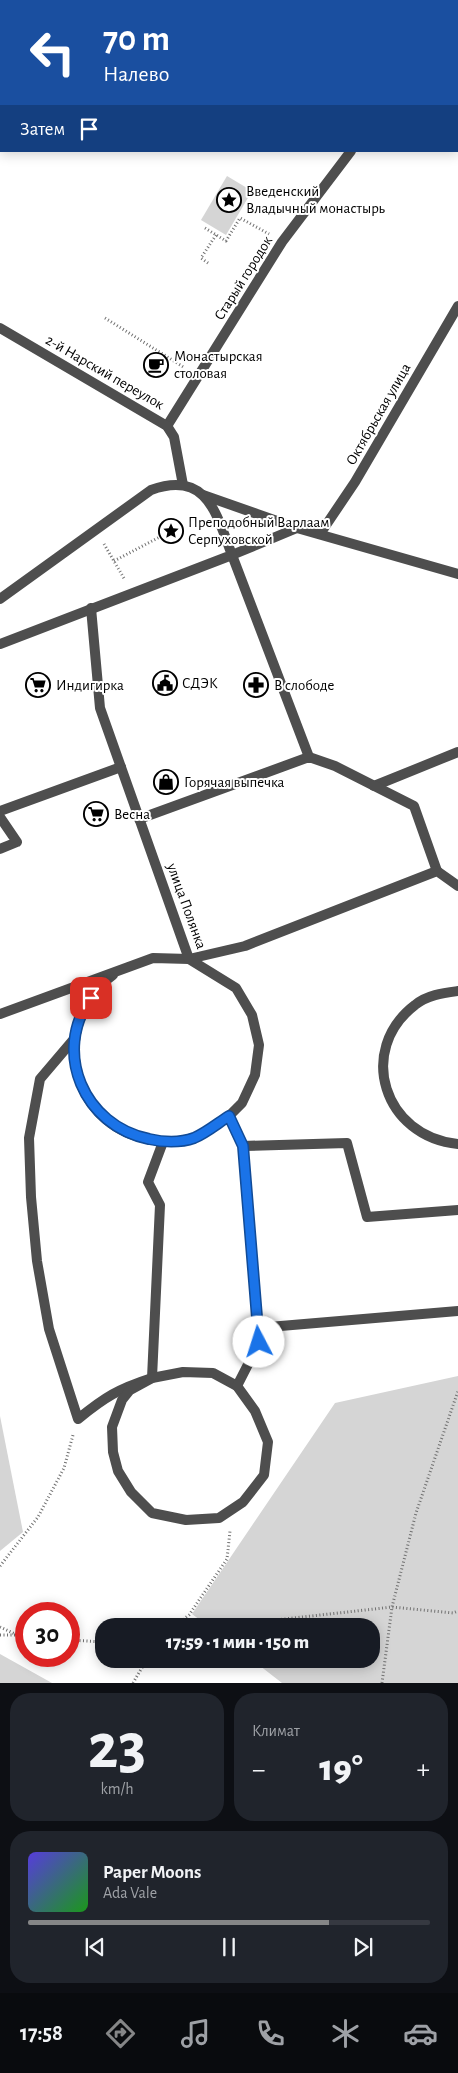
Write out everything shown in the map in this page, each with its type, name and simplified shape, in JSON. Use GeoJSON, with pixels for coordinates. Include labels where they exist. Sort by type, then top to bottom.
{"type":"FeatureCollection","features":[{"type":"Feature","properties":{"kind":"street","name":"Старый городок"},"geometry":{"type":"LineString","coordinates":[[167,426],[282,242],[350,152]]}},
{"type":"Feature","properties":{"kind":"street","name":"Октябрьская улица"},"geometry":{"type":"LineString","coordinates":[[320,534],[355,482],[458,306]]}},
{"type":"Feature","properties":{"kind":"street","name":"2-й Нарский переулок"},"geometry":{"type":"LineString","coordinates":[[0,328],[167,426],[174,437],[183,485]]}},
{"type":"Feature","properties":{"kind":"street"},"geometry":{"type":"LineString","coordinates":[[0,599],[152,490],[168,484],[183,485],[203,495],[297,528],[458,574]]}},
{"type":"Feature","properties":{"kind":"street"},"geometry":{"type":"LineString","coordinates":[[203,495],[209,500],[216,513],[309,757]]}},
{"type":"Feature","properties":{"kind":"street"},"geometry":{"type":"LineString","coordinates":[[0,644],[232,555],[297,528]]}},
{"type":"Feature","properties":{"kind":"street","name":"улица Полянка"},"geometry":{"type":"LineString","coordinates":[[74,1039],[76,1070],[87,1098],[107,1121],[133,1136],[163,1142],[193,1138],[229,1116],[242,1103],[256,1076],[259,1045],[252,1015],[236,988],[189,959],[139,819],[100,708],[91,608]]}},
{"type":"Feature","properties":{"kind":"street"},"geometry":{"type":"LineString","coordinates":[[374,786],[458,752]]}},
{"type":"Feature","properties":{"kind":"street"},"geometry":{"type":"LineString","coordinates":[[139,819],[309,757],[335,766],[414,806],[437,871],[458,886]]}},
{"type":"Feature","properties":{"kind":"street"},"geometry":{"type":"LineString","coordinates":[[0,810],[121,767]]}},
{"type":"Feature","properties":{"kind":"street"},"geometry":{"type":"LineString","coordinates":[[0,816],[17,842],[0,849]]}},
{"type":"Feature","properties":{"kind":"street"},"geometry":{"type":"LineString","coordinates":[[0,1014],[124,967],[153,958],[189,959],[245,946],[437,871]]}},
{"type":"Feature","properties":{"kind":"street"},"geometry":{"type":"LineString","coordinates":[[124,967],[99,985],[82,1010],[74,1039],[40,1079],[29,1138],[31,1197],[37,1261],[49,1329],[78,1419],[105,1397],[126,1386],[152,1378],[183,1372],[213,1373],[237,1386],[255,1411],[268,1442],[264,1475],[243,1502],[219,1518],[186,1520],[152,1513],[131,1492],[118,1472],[113,1452],[112,1427],[122,1400],[130,1390],[152,1378]]}},
{"type":"Feature","properties":{"kind":"street"},"geometry":{"type":"LineString","coordinates":[[458,990],[438,993],[416,1004],[398,1022],[387,1044],[383,1068],[387,1092],[399,1114],[417,1131],[441,1142],[458,1144]]}},
{"type":"Feature","properties":{"kind":"street"},"geometry":{"type":"LineString","coordinates":[[229,1116],[243,1146],[259,1342],[237,1386]]}},
{"type":"Feature","properties":{"kind":"street"},"geometry":{"type":"LineString","coordinates":[[152,1378],[160,1205],[148,1182],[163,1142]]}},
{"type":"Feature","properties":{"kind":"street"},"geometry":{"type":"LineString","coordinates":[[243,1146],[348,1143],[366,1217],[458,1210]]}},
{"type":"Feature","properties":{"kind":"street"},"geometry":{"type":"LineString","coordinates":[[258,1328],[458,1311]]}},
{"type":"Feature","properties":{"kind":"path"},"geometry":{"type":"LineString","coordinates":[[205,228],[226,241],[240,218],[282,242]]}},
{"type":"Feature","properties":{"kind":"path"},"geometry":{"type":"LineString","coordinates":[[208,262],[201,258],[216,235]]}},
{"type":"Feature","properties":{"kind":"path"},"geometry":{"type":"LineString","coordinates":[[105,318],[199,376]]}},
{"type":"Feature","properties":{"kind":"path"},"geometry":{"type":"LineString","coordinates":[[96,530],[132,594]]}},
{"type":"Feature","properties":{"kind":"path"},"geometry":{"type":"LineString","coordinates":[[114,561],[171,531]]}},
{"type":"Feature","properties":{"kind":"path"},"geometry":{"type":"LineString","coordinates":[[382,1683],[392,1607],[416,1513],[458,1391]]}},
{"type":"Feature","properties":{"kind":"path"},"geometry":{"type":"LineString","coordinates":[[0,1566],[38,1517],[64,1468],[78,1419]]}},
{"type":"Feature","properties":{"kind":"path"},"geometry":{"type":"LineString","coordinates":[[185,1618],[227,1559],[231,1509]]}},
{"type":"Feature","properties":{"kind":"path"},"geometry":{"type":"LineString","coordinates":[[294,1618],[392,1607],[458,1612]]}},
{"type":"Feature","properties":{"kind":"path"},"geometry":{"type":"LineString","coordinates":[[0,1627],[15,1634]]}},
{"type":"Feature","properties":{"kind":"path"},"geometry":{"type":"LineString","coordinates":[[0,1635],[15,1634]]}},
{"type":"Feature","properties":{"kind":"path"},"geometry":{"type":"LineString","coordinates":[[80,1641],[95,1641]]}},
{"type":"Feature","properties":{"kind":"path"},"geometry":{"type":"LineString","coordinates":[[133,1683],[142,1668]]}},
{"type":"Feature","properties":{"kind":"shaded area"},"geometry":{"type":"Polygon","coordinates":[[[227,176],[252,191],[226,235],[201,220],[227,176]]]}},
{"type":"Feature","properties":{"kind":"shaded area"},"geometry":{"type":"Polygon","coordinates":[[[458,1376],[458,1683],[282,1683],[263,1668],[380,1668],[380,1618],[197,1618],[192,1614],[335,1403],[458,1376]]]}},
{"type":"Feature","properties":{"kind":"shaded area"},"geometry":{"type":"Polygon","coordinates":[[[0,1416],[23,1532],[0,1551],[0,1416]]]}},
{"type":"Feature","properties":{"kind":"shaded area"},"geometry":{"type":"Polygon","coordinates":[[[0,1654],[15,1662],[15,1667],[23,1667],[52,1683],[0,1683],[0,1654]]]}},
{"type":"Feature","properties":{"kind":"place","name":"Введенский Владычный монастырь"},"geometry":{"type":"Point","coordinates":[229,200]}},
{"type":"Feature","properties":{"kind":"place","name":"Монастырская столовая"},"geometry":{"type":"Point","coordinates":[156,365]}},
{"type":"Feature","properties":{"kind":"place","name":"Преподобный Варлаам Серпуховской"},"geometry":{"type":"Point","coordinates":[171,531]}},
{"type":"Feature","properties":{"kind":"place","name":"СДЭК"},"geometry":{"type":"Point","coordinates":[165,683]}},
{"type":"Feature","properties":{"kind":"place","name":"Индигирка"},"geometry":{"type":"Point","coordinates":[38,685]}},
{"type":"Feature","properties":{"kind":"place","name":"В слободе"},"geometry":{"type":"Point","coordinates":[256,685]}},
{"type":"Feature","properties":{"kind":"place","name":"Горячая выпечка"},"geometry":{"type":"Point","coordinates":[166,782]}},
{"type":"Feature","properties":{"kind":"place","name":"Весна"},"geometry":{"type":"Point","coordinates":[96,814]}},
{"type":"Feature","properties":{"kind":"route"},"geometry":{"type":"LineString","coordinates":[[91,998],[82,1010],[74,1039],[76,1070],[87,1098],[107,1121],[133,1136],[163,1142],[193,1138],[229,1116],[243,1146],[259,1342]]}}]}
